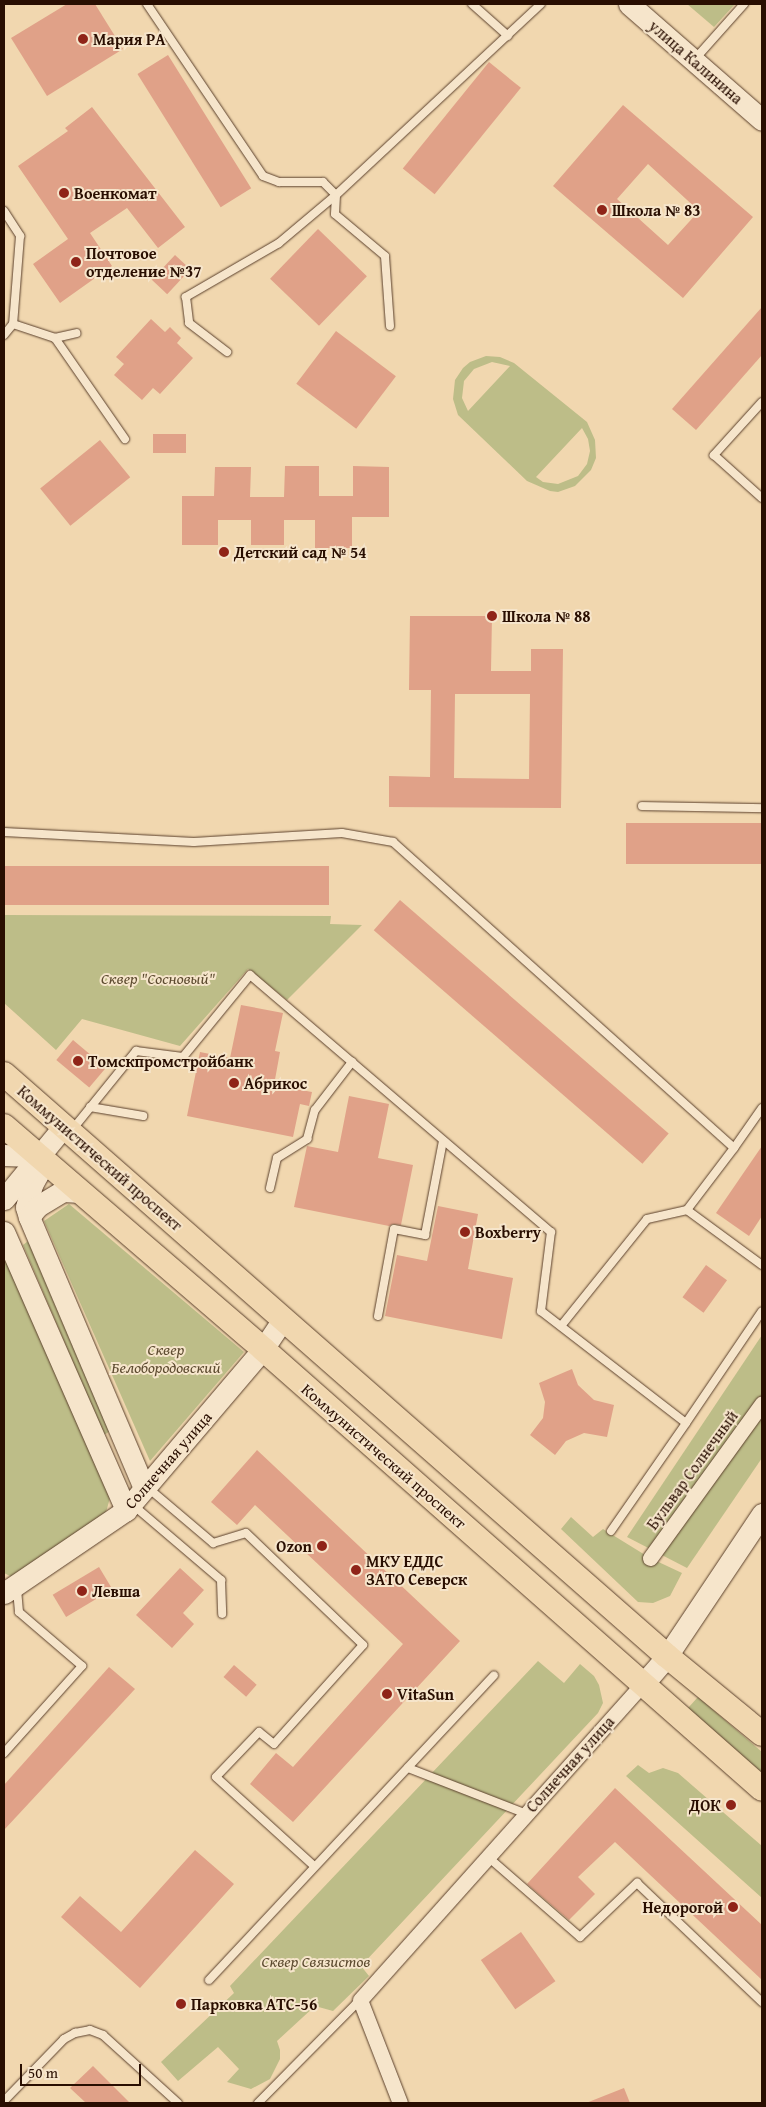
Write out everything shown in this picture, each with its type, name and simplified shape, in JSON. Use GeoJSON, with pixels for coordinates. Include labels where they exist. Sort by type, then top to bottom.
{"type":"FeatureCollection","features":[{"type":"Feature","properties":{"kind":"main road","name":"Коммунистический проспект"},"geometry":{"type":"LineString","coordinates":[[4,1074],[667,1656],[762,1734]]}},
{"type":"Feature","properties":{"kind":"main road","name":"Коммунистический проспект"},"geometry":{"type":"LineString","coordinates":[[4,1126],[262,1349],[762,1789]]}},
{"type":"Feature","properties":{"kind":"street","name":"улица Калинина"},"geometry":{"type":"LineString","coordinates":[[629,4],[762,120]]}},
{"type":"Feature","properties":{"kind":"street"},"geometry":{"type":"LineString","coordinates":[[4,1199],[37,1156],[67,1129]]}},
{"type":"Feature","properties":{"kind":"street"},"geometry":{"type":"LineString","coordinates":[[4,1155],[37,1156]]}},
{"type":"Feature","properties":{"kind":"street"},"geometry":{"type":"LineString","coordinates":[[37,1156],[38,1174],[32,1185],[26,1207],[137,1497]]}},
{"type":"Feature","properties":{"kind":"street"},"geometry":{"type":"LineString","coordinates":[[29,1217],[38,1206],[63,1192],[81,1192]]}},
{"type":"Feature","properties":{"kind":"street"},"geometry":{"type":"LineString","coordinates":[[4,1232],[137,1497]]}},
{"type":"Feature","properties":{"kind":"street","name":"Солнечная улица"},"geometry":{"type":"LineString","coordinates":[[10,1588],[137,1497],[262,1349],[283,1319]]}},
{"type":"Feature","properties":{"kind":"street","name":"Бульвар Солнечный"},"geometry":{"type":"LineString","coordinates":[[650,1558],[762,1403]]}},
{"type":"Feature","properties":{"kind":"street","name":"Солнечная улица"},"geometry":{"type":"LineString","coordinates":[[360,2000],[488,1857],[524,1813],[667,1656],[762,1514]]}},
{"type":"Feature","properties":{"kind":"street"},"geometry":{"type":"LineString","coordinates":[[360,2000],[400,2103]]}},
{"type":"Feature","properties":{"kind":"lane"},"geometry":{"type":"LineString","coordinates":[[148,4],[263,176],[279,182],[323,182],[336,195],[335,214],[385,256],[390,326]]}},
{"type":"Feature","properties":{"kind":"lane"},"geometry":{"type":"LineString","coordinates":[[472,4],[508,36]]}},
{"type":"Feature","properties":{"kind":"lane"},"geometry":{"type":"LineString","coordinates":[[227,352],[189,323],[186,297],[279,243],[336,195],[541,4]]}},
{"type":"Feature","properties":{"kind":"lane"},"geometry":{"type":"LineString","coordinates":[[694,60],[744,4]]}},
{"type":"Feature","properties":{"kind":"lane"},"geometry":{"type":"LineString","coordinates":[[4,211],[20,236],[13,324],[4,336]]}},
{"type":"Feature","properties":{"kind":"lane"},"geometry":{"type":"LineString","coordinates":[[13,324],[55,338],[76,332]]}},
{"type":"Feature","properties":{"kind":"lane"},"geometry":{"type":"LineString","coordinates":[[55,338],[125,438]]}},
{"type":"Feature","properties":{"kind":"lane"},"geometry":{"type":"LineString","coordinates":[[762,402],[714,455],[762,498]]}},
{"type":"Feature","properties":{"kind":"lane"},"geometry":{"type":"LineString","coordinates":[[642,806],[762,808]]}},
{"type":"Feature","properties":{"kind":"lane"},"geometry":{"type":"LineString","coordinates":[[4,832],[194,842],[342,833],[393,842],[734,1148]]}},
{"type":"Feature","properties":{"kind":"lane"},"geometry":{"type":"LineString","coordinates":[[67,1129],[90,1107],[136,1051],[183,1057],[250,976],[551,1232],[541,1311],[686,1423]]}},
{"type":"Feature","properties":{"kind":"lane"},"geometry":{"type":"LineString","coordinates":[[270,1188],[277,1158],[307,1139],[314,1110],[352,1062]]}},
{"type":"Feature","properties":{"kind":"lane"},"geometry":{"type":"LineString","coordinates":[[90,1107],[143,1116]]}},
{"type":"Feature","properties":{"kind":"lane"},"geometry":{"type":"LineString","coordinates":[[561,1326],[647,1219],[688,1210],[762,1108]]}},
{"type":"Feature","properties":{"kind":"lane"},"geometry":{"type":"LineString","coordinates":[[378,1316],[394,1229],[425,1235],[443,1141]]}},
{"type":"Feature","properties":{"kind":"lane"},"geometry":{"type":"LineString","coordinates":[[688,1210],[762,1265]]}},
{"type":"Feature","properties":{"kind":"lane"},"geometry":{"type":"LineString","coordinates":[[611,1531],[762,1311]]}},
{"type":"Feature","properties":{"kind":"lane"},"geometry":{"type":"LineString","coordinates":[[137,1497],[221,1580],[222,1614]]}},
{"type":"Feature","properties":{"kind":"lane"},"geometry":{"type":"LineString","coordinates":[[137,1497],[214,1543],[246,1533],[363,1645],[274,1744],[259,1732],[216,1777],[314,1866]]}},
{"type":"Feature","properties":{"kind":"lane"},"geometry":{"type":"LineString","coordinates":[[4,1753],[82,1666],[19,1612],[10,1588]]}},
{"type":"Feature","properties":{"kind":"lane"},"geometry":{"type":"LineString","coordinates":[[209,1980],[494,1675]]}},
{"type":"Feature","properties":{"kind":"lane"},"geometry":{"type":"LineString","coordinates":[[408,1768],[524,1813]]}},
{"type":"Feature","properties":{"kind":"lane"},"geometry":{"type":"LineString","coordinates":[[488,1857],[580,1937],[637,1883],[762,2002]]}},
{"type":"Feature","properties":{"kind":"lane"},"geometry":{"type":"LineString","coordinates":[[258,2103],[360,2000]]}},
{"type":"Feature","properties":{"kind":"lane"},"geometry":{"type":"LineString","coordinates":[[4,2101],[64,2039],[76,2033],[90,2030],[103,2034],[178,2103]]}},
{"type":"Feature","properties":{"kind":"green space"},"geometry":{"type":"Polygon","coordinates":[[[687,4],[735,4],[714,27],[687,4]]]}},
{"type":"Feature","properties":{"kind":"green space"},"geometry":{"type":"Polygon","coordinates":[[[486,356],[500,357],[514,363],[587,422],[595,440],[596,458],[591,470],[575,486],[558,492],[550,491],[527,481],[458,415],[453,399],[455,380],[463,368],[470,362],[486,356]],[[492,362],[474,369],[464,381],[462,398],[468,411],[510,366],[492,362]],[[582,428],[536,477],[543,482],[558,484],[578,476],[587,464],[590,451],[588,439],[582,428]]]}},
{"type":"Feature","properties":{"kind":"green space","name":"Сквер \"Сосновый\""},"geometry":{"type":"Polygon","coordinates":[[[4,915],[331,916],[330,924],[362,925],[287,1000],[248,969],[180,1046],[82,1019],[56,1050],[4,1003],[4,915]]]}},
{"type":"Feature","properties":{"kind":"green space","name":"Сквер Белобородовский"},"geometry":{"type":"Polygon","coordinates":[[[69,1204],[244,1352],[150,1461],[44,1221],[69,1204]]]}},
{"type":"Feature","properties":{"kind":"green space"},"geometry":{"type":"Polygon","coordinates":[[[28,1241],[110,1431],[104,1435],[23,1245],[28,1241]]]}},
{"type":"Feature","properties":{"kind":"green space","name":"Сквер Белобородовский"},"geometry":{"type":"Polygon","coordinates":[[[4,1250],[111,1494],[105,1516],[14,1578],[4,1573],[4,1250]]]}},
{"type":"Feature","properties":{"kind":"green space"},"geometry":{"type":"Polygon","coordinates":[[[762,1335],[762,1458],[687,1568],[627,1537],[762,1335]]]}},
{"type":"Feature","properties":{"kind":"green space"},"geometry":{"type":"Polygon","coordinates":[[[571,1517],[593,1537],[603,1529],[650,1558],[682,1573],[670,1596],[653,1603],[638,1602],[561,1529],[571,1517]]]}},
{"type":"Feature","properties":{"kind":"green space","name":"Сквер Связистов"},"geometry":{"type":"Polygon","coordinates":[[[538,1661],[564,1683],[580,1664],[594,1676],[599,1685],[603,1703],[598,1713],[361,1966],[369,1976],[333,2011],[315,2006],[277,2041],[280,2059],[270,2079],[251,2089],[227,2082],[239,2069],[218,2047],[178,2081],[161,2062],[234,1993],[230,1986],[538,1661]]]}},
{"type":"Feature","properties":{"kind":"green space"},"geometry":{"type":"Polygon","coordinates":[[[698,1697],[762,1752],[762,1773],[688,1708],[698,1697]]]}},
{"type":"Feature","properties":{"kind":"green space"},"geometry":{"type":"Polygon","coordinates":[[[638,1765],[649,1773],[663,1768],[678,1773],[762,1846],[762,1898],[626,1776],[638,1765]]]}},
{"type":"Feature","properties":{"kind":"building"},"geometry":{"type":"Polygon","coordinates":[[[67,4],[95,4],[123,49],[47,96],[11,38],[67,4]]]}},
{"type":"Feature","properties":{"kind":"building"},"geometry":{"type":"Polygon","coordinates":[[[168,55],[251,188],[221,207],[137,74],[168,55]]]}},
{"type":"Feature","properties":{"kind":"building"},"geometry":{"type":"Polygon","coordinates":[[[489,62],[521,88],[435,194],[403,168],[489,62]]]}},
{"type":"Feature","properties":{"kind":"building"},"geometry":{"type":"Polygon","coordinates":[[[623,105],[753,217],[683,298],[553,186],[623,105]],[[648,164],[617,199],[668,245],[699,211],[648,164]]]}},
{"type":"Feature","properties":{"kind":"building"},"geometry":{"type":"Polygon","coordinates":[[[92,107],[185,227],[158,248],[127,208],[90,233],[112,266],[60,303],[33,264],[68,239],[18,166],[68,131],[65,128],[92,107]]]}},
{"type":"Feature","properties":{"kind":"building"},"geometry":{"type":"Polygon","coordinates":[[[318,229],[367,276],[319,326],[270,279],[318,229]]]}},
{"type":"Feature","properties":{"kind":"building"},"geometry":{"type":"Polygon","coordinates":[[[175,255],[190,269],[167,294],[152,280],[175,255]]]}},
{"type":"Feature","properties":{"kind":"building"},"geometry":{"type":"Polygon","coordinates":[[[762,307],[762,355],[696,430],[672,409],[762,307]]]}},
{"type":"Feature","properties":{"kind":"building"},"geometry":{"type":"Polygon","coordinates":[[[151,319],[165,332],[170,327],[181,338],[177,343],[193,358],[160,394],[153,388],[142,400],[114,375],[124,364],[116,357],[151,319]]]}},
{"type":"Feature","properties":{"kind":"building"},"geometry":{"type":"Polygon","coordinates":[[[336,331],[396,376],[356,429],[296,384],[336,331]]]}},
{"type":"Feature","properties":{"kind":"building"},"geometry":{"type":"Polygon","coordinates":[[[153,434],[186,434],[186,453],[153,453],[153,434]]]}},
{"type":"Feature","properties":{"kind":"building"},"geometry":{"type":"Polygon","coordinates":[[[100,440],[130,477],[70,526],[40,488],[100,440]]]}},
{"type":"Feature","properties":{"kind":"building"},"geometry":{"type":"Polygon","coordinates":[[[285,466],[319,466],[319,496],[353,496],[353,466],[389,467],[389,517],[352,517],[352,548],[315,548],[315,520],[284,520],[284,545],[251,545],[251,520],[218,520],[218,545],[182,545],[182,496],[214,496],[215,467],[251,467],[250,497],[284,497],[285,466]]]}},
{"type":"Feature","properties":{"kind":"building"},"geometry":{"type":"Polygon","coordinates":[[[410,616],[492,616],[491,671],[531,671],[531,649],[563,649],[561,808],[389,807],[389,776],[430,777],[431,690],[409,690],[410,616]],[[455,694],[454,778],[529,779],[530,694],[455,694]]]}},
{"type":"Feature","properties":{"kind":"building"},"geometry":{"type":"Polygon","coordinates":[[[626,823],[762,823],[762,864],[626,864],[626,823]]]}},
{"type":"Feature","properties":{"kind":"building"},"geometry":{"type":"Polygon","coordinates":[[[4,866],[329,866],[329,905],[4,905],[4,866]]]}},
{"type":"Feature","properties":{"kind":"building"},"geometry":{"type":"Polygon","coordinates":[[[400,900],[669,1134],[642,1164],[374,930],[400,900]]]}},
{"type":"Feature","properties":{"kind":"building"},"geometry":{"type":"Polygon","coordinates":[[[241,1005],[283,1013],[275,1051],[280,1052],[274,1085],[312,1092],[309,1106],[300,1104],[293,1137],[187,1116],[200,1052],[230,1058],[241,1005]]]}},
{"type":"Feature","properties":{"kind":"building"},"geometry":{"type":"Polygon","coordinates":[[[73,1040],[106,1068],[89,1088],[56,1060],[73,1040]]]}},
{"type":"Feature","properties":{"kind":"building"},"geometry":{"type":"Polygon","coordinates":[[[349,1096],[389,1104],[378,1158],[413,1165],[401,1225],[393,1224],[389,1226],[294,1207],[307,1146],[338,1152],[349,1096]]]}},
{"type":"Feature","properties":{"kind":"building"},"geometry":{"type":"Polygon","coordinates":[[[762,1146],[762,1216],[749,1236],[716,1213],[762,1146]]]}},
{"type":"Feature","properties":{"kind":"building"},"geometry":{"type":"Polygon","coordinates":[[[438,1206],[478,1214],[468,1269],[513,1278],[502,1339],[385,1316],[397,1255],[427,1261],[438,1206]]]}},
{"type":"Feature","properties":{"kind":"building"},"geometry":{"type":"Polygon","coordinates":[[[706,1265],[727,1280],[704,1313],[682,1297],[706,1265]]]}},
{"type":"Feature","properties":{"kind":"building"},"geometry":{"type":"Polygon","coordinates":[[[572,1369],[578,1385],[594,1400],[614,1405],[607,1437],[584,1433],[566,1441],[555,1455],[530,1435],[543,1418],[545,1402],[539,1383],[572,1369]]]}},
{"type":"Feature","properties":{"kind":"building"},"geometry":{"type":"Polygon","coordinates":[[[257,1450],[460,1641],[293,1822],[250,1784],[276,1753],[293,1767],[403,1644],[255,1505],[237,1525],[211,1502],[257,1450]]]}},
{"type":"Feature","properties":{"kind":"building","name":"Левша"},"geometry":{"type":"Polygon","coordinates":[[[99,1567],[112,1589],[66,1617],[53,1595],[99,1567]]]}},
{"type":"Feature","properties":{"kind":"building"},"geometry":{"type":"Polygon","coordinates":[[[180,1568],[204,1590],[183,1613],[194,1624],[172,1648],[136,1615],[180,1568]]]}},
{"type":"Feature","properties":{"kind":"building"},"geometry":{"type":"Polygon","coordinates":[[[234,1665],[257,1685],[246,1697],[224,1677],[234,1665]]]}},
{"type":"Feature","properties":{"kind":"building"},"geometry":{"type":"Polygon","coordinates":[[[109,1667],[135,1689],[4,1830],[4,1785],[109,1667]]]}},
{"type":"Feature","properties":{"kind":"building"},"geometry":{"type":"Polygon","coordinates":[[[615,1788],[762,1925],[762,1980],[615,1842],[578,1877],[595,1894],[569,1920],[527,1884],[615,1788]]]}},
{"type":"Feature","properties":{"kind":"building"},"geometry":{"type":"Polygon","coordinates":[[[195,1850],[234,1884],[140,1988],[61,1917],[80,1896],[121,1932],[195,1850]]]}},
{"type":"Feature","properties":{"kind":"building"},"geometry":{"type":"Polygon","coordinates":[[[521,1932],[555,1981],[515,2009],[481,1960],[521,1932]]]}},
{"type":"Feature","properties":{"kind":"building"},"geometry":{"type":"Polygon","coordinates":[[[93,2066],[130,2103],[86,2103],[70,2088],[93,2066]]]}},
{"type":"Feature","properties":{"kind":"building"},"geometry":{"type":"Polygon","coordinates":[[[624,2088],[630,2103],[586,2103],[624,2088]]]}},
{"type":"Feature","properties":{"kind":"place","name":"Мария РА"},"geometry":{"type":"Point","coordinates":[83,39]}},
{"type":"Feature","properties":{"kind":"place","name":"Военкомат"},"geometry":{"type":"Point","coordinates":[64,193]}},
{"type":"Feature","properties":{"kind":"place","name":"Школа № 83"},"geometry":{"type":"Point","coordinates":[602,210]}},
{"type":"Feature","properties":{"kind":"place","name":"Почтовое отделение №37"},"geometry":{"type":"Point","coordinates":[76,262]}},
{"type":"Feature","properties":{"kind":"place","name":"Детский сад № 54"},"geometry":{"type":"Point","coordinates":[224,552]}},
{"type":"Feature","properties":{"kind":"place","name":"Школа № 88"},"geometry":{"type":"Point","coordinates":[492,616]}},
{"type":"Feature","properties":{"kind":"place","name":"Томскпромстройбанк"},"geometry":{"type":"Point","coordinates":[78,1061]}},
{"type":"Feature","properties":{"kind":"place","name":"Абрикос"},"geometry":{"type":"Point","coordinates":[234,1083]}},
{"type":"Feature","properties":{"kind":"place","name":"Boxberry"},"geometry":{"type":"Point","coordinates":[465,1232]}},
{"type":"Feature","properties":{"kind":"place","name":"Ozon"},"geometry":{"type":"Point","coordinates":[322,1546]}},
{"type":"Feature","properties":{"kind":"place","name":"МКУ ЕДДС ЗАТО Северск"},"geometry":{"type":"Point","coordinates":[356,1570]}},
{"type":"Feature","properties":{"kind":"place","name":"Левша"},"geometry":{"type":"Point","coordinates":[82,1591]}},
{"type":"Feature","properties":{"kind":"place","name":"VitaSun"},"geometry":{"type":"Point","coordinates":[387,1694]}},
{"type":"Feature","properties":{"kind":"place","name":"ДОК"},"geometry":{"type":"Point","coordinates":[731,1805]}},
{"type":"Feature","properties":{"kind":"place","name":"Недорогой"},"geometry":{"type":"Point","coordinates":[733,1907]}},
{"type":"Feature","properties":{"kind":"place","name":"Парковка АТС-56"},"geometry":{"type":"Point","coordinates":[181,2004]}}]}
